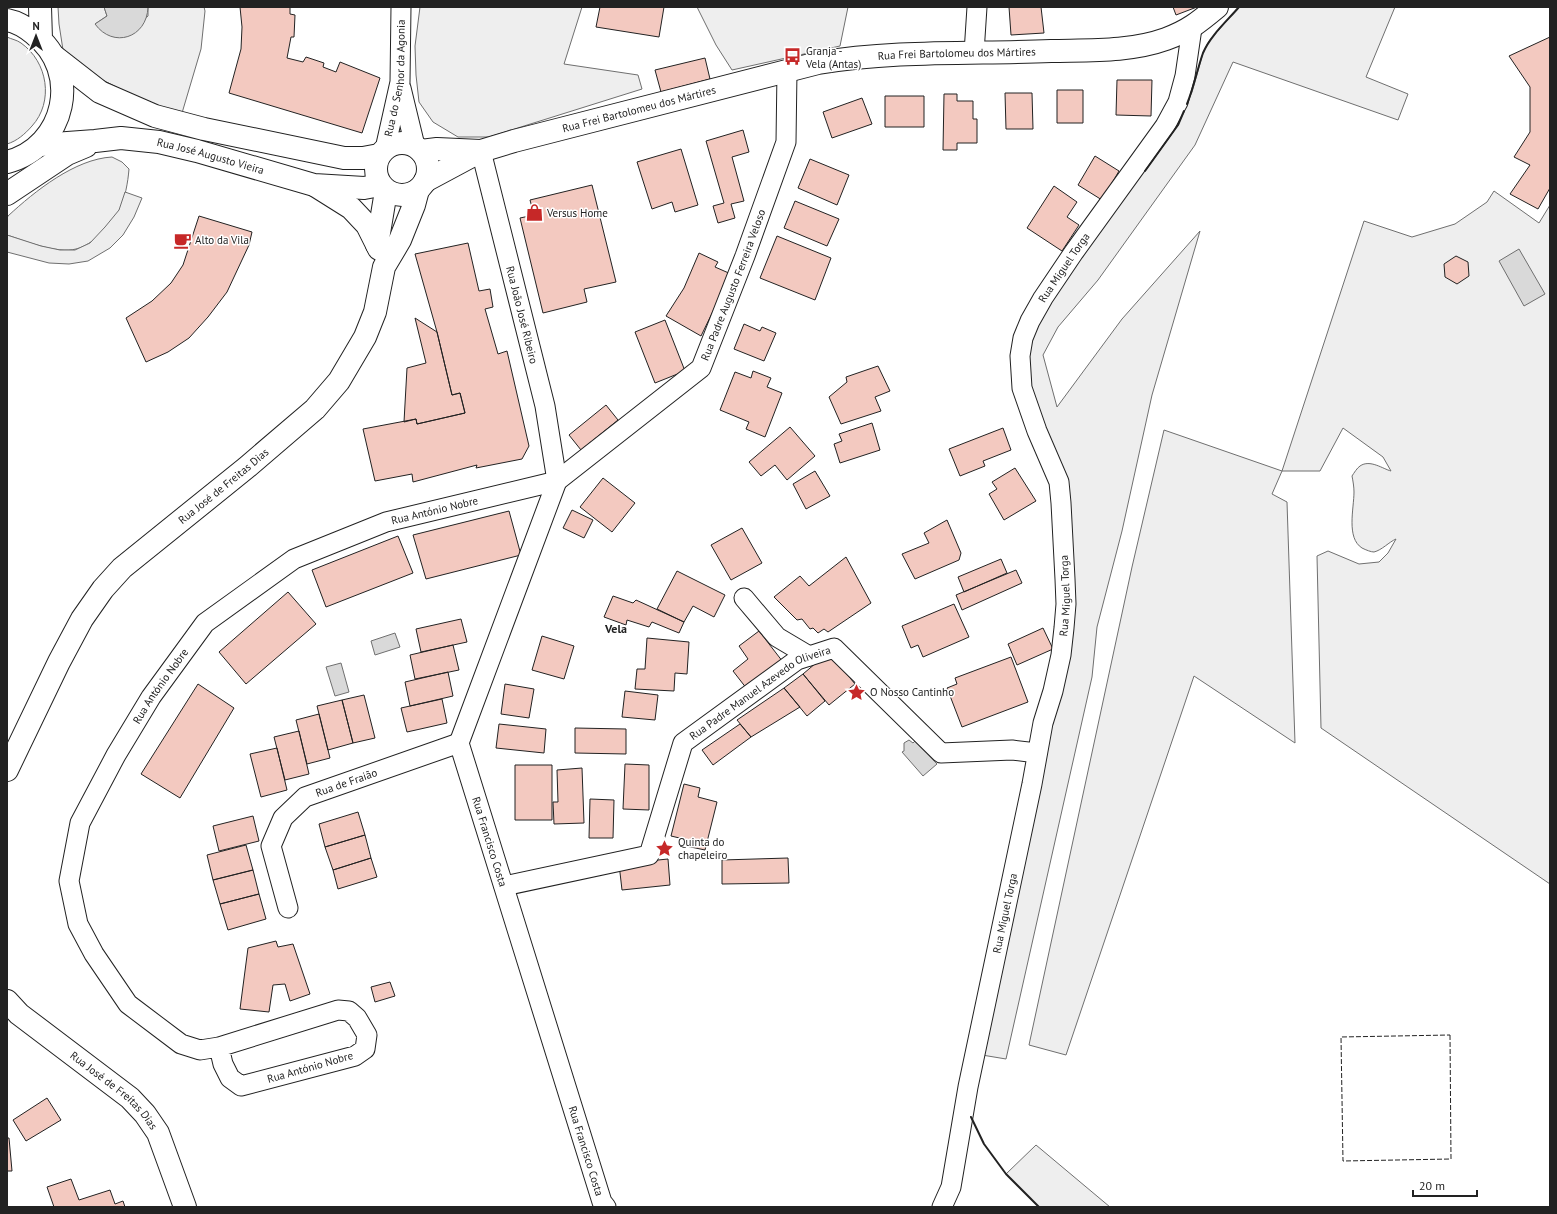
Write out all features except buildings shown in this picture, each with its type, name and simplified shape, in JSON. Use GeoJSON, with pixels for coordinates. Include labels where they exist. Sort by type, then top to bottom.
{"type":"FeatureCollection","features":[{"type":"Feature","properties":{"kind":"main road"},"geometry":{"type":"LineString","coordinates":[[40,7],[41,39]]}},
{"type":"Feature","properties":{"kind":"main road","name":"Rua Frei Bartolomeu dos Mártires"},"geometry":{"type":"LineString","coordinates":[[422,186],[481,151],[514,141],[818,63],[850,58],[905,55],[974,54],[1139,47],[1166,39],[1192,28],[1217,7]]}},
{"type":"Feature","properties":{"kind":"main road"},"geometry":{"type":"LineString","coordinates":[[7,20],[27,28],[41,39],[55,57],[100,92],[156,116],[204,129],[344,158],[363,158],[382,152],[392,145],[407,143],[418,148],[426,157],[428,173],[422,186],[411,194],[402,196],[394,195],[383,188],[376,178],[375,170],[376,162],[382,152]]}},
{"type":"Feature","properties":{"kind":"main road"},"geometry":{"type":"LineString","coordinates":[[11,166],[40,145],[54,126],[62,104],[62,80],[55,57]]}},
{"type":"Feature","properties":{"kind":"main road","name":"Rua José Augusto Vieira"},"geometry":{"type":"LineString","coordinates":[[40,145],[95,142],[121,138],[160,142],[314,185],[383,188]]}},
{"type":"Feature","properties":{"kind":"main road"},"geometry":{"type":"LineString","coordinates":[[7,194],[67,154],[95,142]]}},
{"type":"Feature","properties":{"kind":"main road","name":"Rua Frei Bartolomeu dos Mártires"},"geometry":{"type":"LineString","coordinates":[[418,148],[481,151]]}},
{"type":"Feature","properties":{"kind":"main road"},"geometry":{"type":"LineString","coordinates":[[314,185],[351,208],[367,225],[377,245],[384,267]]}},
{"type":"Feature","properties":{"kind":"main road","name":"Rua José de Freitas Dias"},"geometry":{"type":"LineString","coordinates":[[7,770],[59,662],[82,619],[94,601],[122,568],[246,468],[315,409],[339,381],[365,337],[376,312],[384,267],[400,240],[422,186]]}},
{"type":"Feature","properties":{"kind":"main road"},"geometry":{"type":"LineString","coordinates":[[377,245],[383,188]]}},
{"type":"Feature","properties":{"kind":"main road","name":"Rua José de Freitas Dias"},"geometry":{"type":"LineString","coordinates":[[7,1001],[19,1014],[130,1098],[145,1114],[158,1133],[185,1207]]}},
{"type":"Feature","properties":{"kind":"street","name":"Rua do Senhor da Agonia"},"geometry":{"type":"LineString","coordinates":[[382,152],[400,82],[401,7]]}},
{"type":"Feature","properties":{"kind":"street"},"geometry":{"type":"LineString","coordinates":[[974,54],[977,7]]}},
{"type":"Feature","properties":{"kind":"street","name":"Rua Miguel Torga"},"geometry":{"type":"LineString","coordinates":[[942,1207],[950,1187],[968,1087],[1031,792],[1043,723],[1053,691],[1061,655],[1066,604],[1062,503],[1059,482],[1037,431],[1022,388],[1020,356],[1023,338],[1030,321],[1048,291],[1083,239],[1166,126],[1178,102],[1185,76],[1192,28]]}},
{"type":"Feature","properties":{"kind":"street","name":"Rua Padre Augusto Ferreira Veloso"},"geometry":{"type":"LineString","coordinates":[[557,481],[701,368],[745,256],[786,142],[787,71]]}},
{"type":"Feature","properties":{"kind":"street"},"geometry":{"type":"LineString","coordinates":[[400,82],[418,148]]}},
{"type":"Feature","properties":{"kind":"street","name":"Rua João José Ribeiro"},"geometry":{"type":"LineString","coordinates":[[481,151],[545,406],[557,481]]}},
{"type":"Feature","properties":{"kind":"street"},"geometry":{"type":"LineString","coordinates":[[459,743],[557,481]]}},
{"type":"Feature","properties":{"kind":"street","name":"Rua António Nobre"},"geometry":{"type":"LineString","coordinates":[[218,1047],[223,1064],[230,1078],[241,1086],[355,1056],[365,1049],[367,1035],[357,1018],[349,1011],[338,1010],[218,1047],[200,1050],[181,1044],[128,1004],[94,954],[78,924],[69,881],[80,822],[116,755],[151,698],[205,623],[294,559],[386,522],[557,481]]}},
{"type":"Feature","properties":{"kind":"street"},"geometry":{"type":"LineString","coordinates":[[744,598],[777,637],[809,656]]}},
{"type":"Feature","properties":{"kind":"street","name":"Rua Padre Manuel Azevedo Oliveira"},"geometry":{"type":"LineString","coordinates":[[504,886],[649,855],[684,743],[797,660],[834,648],[941,753],[1012,750],[1037,753]]}},
{"type":"Feature","properties":{"kind":"street","name":"Rua Francisco Costa"},"geometry":{"type":"LineString","coordinates":[[459,743],[504,886],[599,1205]]}},
{"type":"Feature","properties":{"kind":"street","name":"Rua de Fraião"},"geometry":{"type":"LineString","coordinates":[[288,908],[271,846],[283,818],[306,797],[459,743]]}},
{"type":"Feature","properties":{"kind":"shaded area"},"geometry":{"type":"Polygon","coordinates":[[[58,7],[104,7],[107,16],[95,24],[125,37],[148,16],[148,7],[204,7],[205,11],[201,49],[182,113],[158,106],[91,74],[63,50],[58,7]]]}},
{"type":"Feature","properties":{"kind":"shaded area"},"geometry":{"type":"Polygon","coordinates":[[[104,7],[148,7],[146,18],[136,33],[119,38],[102,32],[95,24],[107,16],[104,7]]]}},
{"type":"Feature","properties":{"kind":"shaded area"},"geometry":{"type":"Polygon","coordinates":[[[420,7],[582,7],[564,64],[638,75],[642,89],[489,137],[458,137],[433,122],[419,102],[415,46],[420,7]]]}},
{"type":"Feature","properties":{"kind":"shaded area"},"geometry":{"type":"Polygon","coordinates":[[[697,7],[848,7],[840,46],[732,70],[716,45],[697,7]]]}},
{"type":"Feature","properties":{"kind":"shaded area"},"geometry":{"type":"Polygon","coordinates":[[[1239,7],[1395,7],[1366,77],[1408,94],[1398,120],[1233,62],[1195,145],[1098,280],[1058,327],[1043,355],[1057,407],[1122,319],[1200,231],[1152,395],[1122,531],[1097,627],[1092,677],[1006,1059],[982,1055],[1074,605],[1026,359],[1040,318],[1089,246],[1178,125],[1192,92],[1203,53],[1209,41],[1239,7]]]}},
{"type":"Feature","properties":{"kind":"shaded area"},"geometry":{"type":"Polygon","coordinates":[[[7,37],[21,43],[30,51],[37,61],[42,71],[45,83],[45,94],[43,106],[39,116],[32,126],[21,137],[7,144],[7,37]]]}},
{"type":"Feature","properties":{"kind":"shaded area"},"geometry":{"type":"Polygon","coordinates":[[[112,157],[122,162],[129,169],[126,190],[119,211],[106,229],[95,239],[76,249],[60,250],[41,246],[7,235],[8,216],[43,187],[70,170],[98,159],[112,157]]]}},
{"type":"Feature","properties":{"kind":"shaded area"},"geometry":{"type":"Polygon","coordinates":[[[1494,191],[1539,223],[1550,205],[1550,884],[1321,728],[1317,556],[1328,551],[1359,564],[1379,562],[1388,553],[1396,539],[1380,550],[1374,552],[1362,548],[1354,537],[1352,530],[1354,492],[1352,476],[1360,466],[1364,464],[1376,465],[1391,471],[1383,457],[1343,428],[1320,471],[1282,471],[1364,221],[1412,237],[1455,224],[1487,202],[1494,191]]]}},
{"type":"Feature","properties":{"kind":"shaded area"},"geometry":{"type":"Polygon","coordinates":[[[125,192],[142,198],[134,217],[123,235],[110,248],[88,261],[69,264],[49,263],[7,252],[7,235],[41,246],[60,250],[75,250],[90,243],[119,210],[125,192]]]}},
{"type":"Feature","properties":{"kind":"shaded area"},"geometry":{"type":"Polygon","coordinates":[[[1519,249],[1545,294],[1524,306],[1499,261],[1519,249]]]}},
{"type":"Feature","properties":{"kind":"shaded area"},"geometry":{"type":"Polygon","coordinates":[[[1164,430],[1282,471],[1272,494],[1287,502],[1295,743],[1194,676],[1066,1055],[1029,1045],[1132,567],[1164,430]]]}},
{"type":"Feature","properties":{"kind":"shaded area"},"geometry":{"type":"Polygon","coordinates":[[[395,633],[400,647],[375,655],[371,641],[395,633]]]}},
{"type":"Feature","properties":{"kind":"shaded area"},"geometry":{"type":"Polygon","coordinates":[[[341,663],[349,692],[335,696],[326,667],[341,663]]]}},
{"type":"Feature","properties":{"kind":"shaded area"},"geometry":{"type":"Polygon","coordinates":[[[909,740],[913,743],[915,741],[937,764],[923,776],[902,752],[904,751],[904,743],[909,740]]]}},
{"type":"Feature","properties":{"kind":"shaded area"},"geometry":{"type":"Polygon","coordinates":[[[1036,1145],[1110,1207],[1039,1207],[1006,1174],[1036,1145]]]}},
{"type":"Feature","properties":{"kind":"fence"},"geometry":{"type":"LineString","coordinates":[[1450,1035],[1451,1159],[1343,1161],[1341,1037],[1450,1035]]}},
{"type":"Feature","properties":{"kind":"wall"},"geometry":{"type":"LineString","coordinates":[[1187,104],[1206,47],[1214,35],[1239,7]]}},
{"type":"Feature","properties":{"kind":"wall"},"geometry":{"type":"LineString","coordinates":[[1145,171],[1178,125],[1184,111]]}},
{"type":"Feature","properties":{"kind":"wall"},"geometry":{"type":"LineString","coordinates":[[971,1117],[984,1144],[1006,1174],[1039,1207]]}},
{"type":"Feature","properties":{"kind":"place","name":"Granja - Vela (Antas)"},"geometry":{"type":"Point","coordinates":[793,57]}},
{"type":"Feature","properties":{"kind":"place","name":"Versus Home"},"geometry":{"type":"Point","coordinates":[534,213]}},
{"type":"Feature","properties":{"kind":"place","name":"Alto da Vila"},"geometry":{"type":"Point","coordinates":[182,240]}},
{"type":"Feature","properties":{"kind":"place","name":"O Nosso Cantinho"},"geometry":{"type":"Point","coordinates":[857,692]}},
{"type":"Feature","properties":{"kind":"place","name":"Quinta do chapeleiro"},"geometry":{"type":"Point","coordinates":[665,848]}},
{"type":"Feature","properties":{"kind":"district","name":"Vela"},"geometry":{"type":"Point","coordinates":[616,629]}}]}
